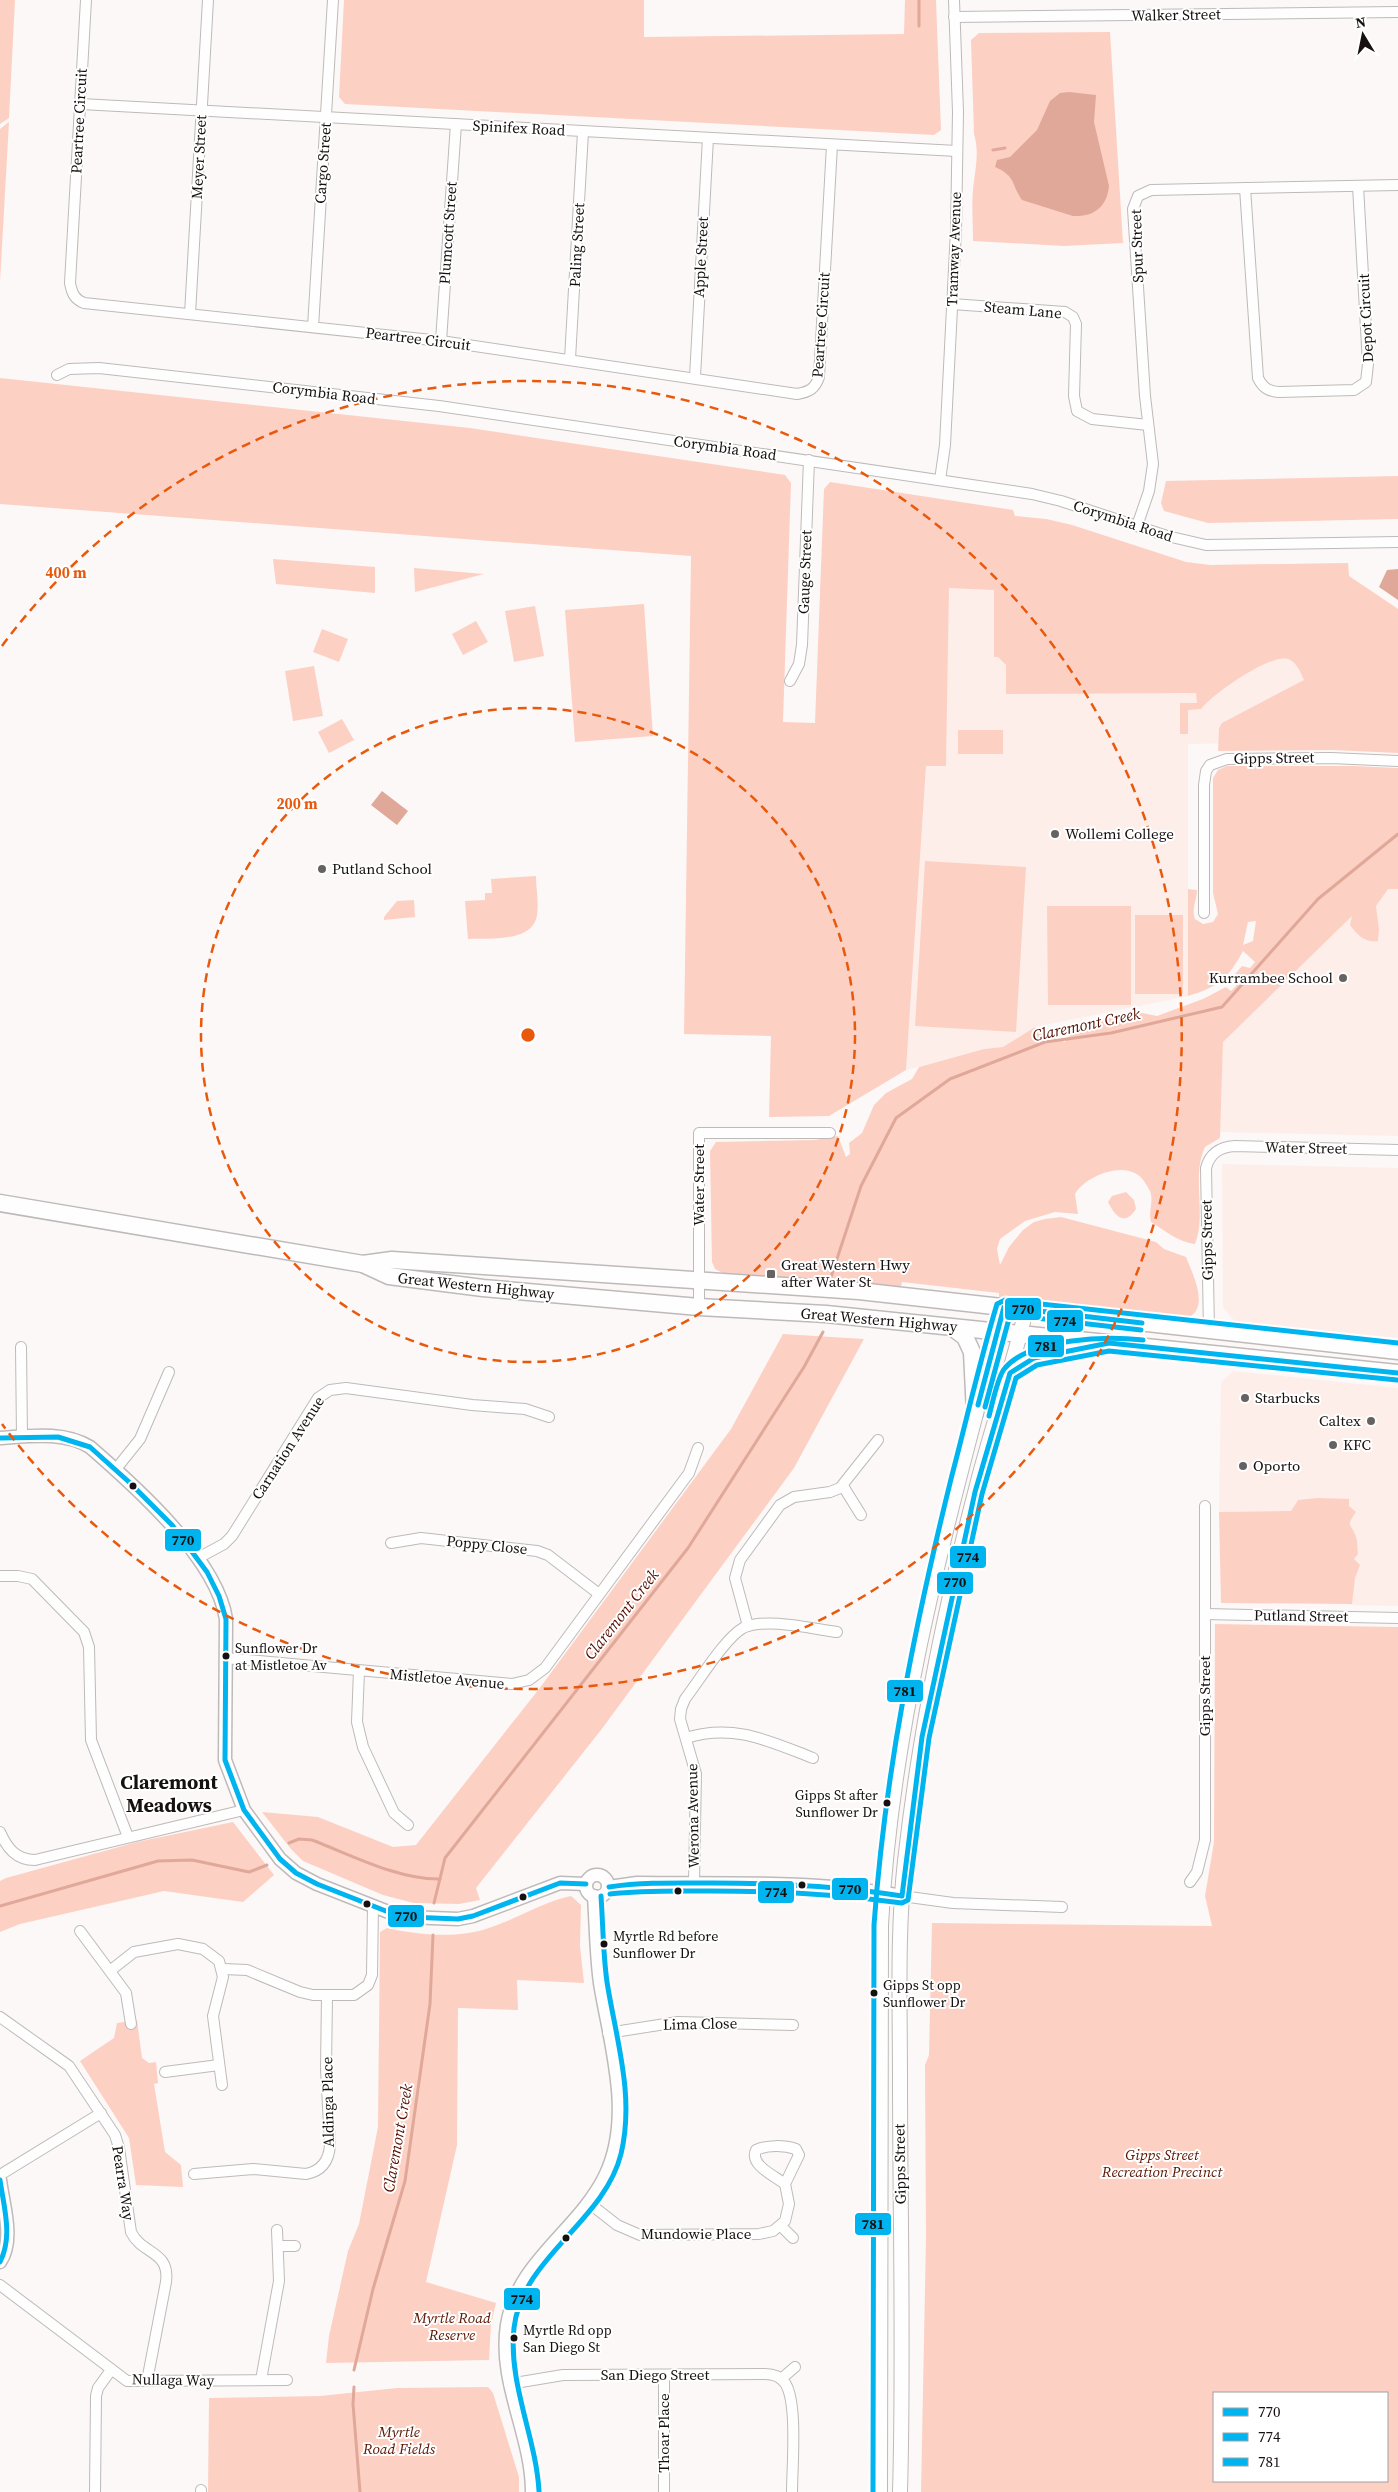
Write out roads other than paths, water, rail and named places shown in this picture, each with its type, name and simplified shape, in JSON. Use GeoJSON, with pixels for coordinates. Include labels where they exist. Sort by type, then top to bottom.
{"type":"FeatureCollection","features":[{"type":"Feature","properties":{"kind":"highway","name":"Great Western Highway"},"geometry":{"type":"LineString","coordinates":[[0,1203],[363,1264],[388,1276],[436,1282],[699,1307],[826,1314],[1398,1373]]}},
{"type":"Feature","properties":{"kind":"highway","name":"Great Western Highway"},"geometry":{"type":"LineString","coordinates":[[363,1264],[392,1260],[859,1291],[1398,1351]]}},
{"type":"Feature","properties":{"kind":"highway"},"geometry":{"type":"LineString","coordinates":[[953,1328],[965,1337],[972,1352],[976,1413]]}},
{"type":"Feature","properties":{"kind":"highway"},"geometry":{"type":"LineString","coordinates":[[1010,1372],[1034,1358],[1108,1343]]}},
{"type":"Feature","properties":{"kind":"main road","name":"Gipps Street"},"geometry":{"type":"LineString","coordinates":[[880,2492],[882,1892],[902,1735],[941,1547],[1004,1307]]}},
{"type":"Feature","properties":{"kind":"main road","name":"Gipps Street"},"geometry":{"type":"LineString","coordinates":[[900,2492],[903,2378],[900,2090],[902,1896],[922,1737],[939,1655],[975,1492],[1026,1310]]}},
{"type":"Feature","properties":{"kind":"street","name":"Peartree Circuit"},"geometry":{"type":"LineString","coordinates":[[86,0],[70,271],[72,293],[77,300],[84,303],[441,341],[797,394],[807,392],[815,387],[820,368],[832,145]]}},
{"type":"Feature","properties":{"kind":"street","name":"Meyer Street"},"geometry":{"type":"LineString","coordinates":[[190,314],[208,0]]}},
{"type":"Feature","properties":{"kind":"street","name":"Cargo Street"},"geometry":{"type":"LineString","coordinates":[[313,327],[333,0]]}},
{"type":"Feature","properties":{"kind":"street","name":"Tramway Avenue"},"geometry":{"type":"LineString","coordinates":[[940,480],[945,444],[958,151],[954,0]]}},
{"type":"Feature","properties":{"kind":"street","name":"Walker Street"},"geometry":{"type":"LineString","coordinates":[[954,17],[1398,12]]}},
{"type":"Feature","properties":{"kind":"street","name":"Spinifex Road"},"geometry":{"type":"LineString","coordinates":[[81,104],[958,151]]}},
{"type":"Feature","properties":{"kind":"street","name":"Plumcott Street"},"geometry":{"type":"LineString","coordinates":[[441,341],[456,124]]}},
{"type":"Feature","properties":{"kind":"street","name":"Paling Street"},"geometry":{"type":"LineString","coordinates":[[570,359],[583,132]]}},
{"type":"Feature","properties":{"kind":"street","name":"Apple Street"},"geometry":{"type":"LineString","coordinates":[[695,378],[708,138]]}},
{"type":"Feature","properties":{"kind":"street","name":"Spur Street"},"geometry":{"type":"LineString","coordinates":[[1137,526],[1152,477],[1153,464],[1148,425],[1133,208],[1135,201],[1143,192],[1151,190],[1398,185]]}},
{"type":"Feature","properties":{"kind":"street","name":"Depot Circuit"},"geometry":{"type":"LineString","coordinates":[[1245,188],[1258,378],[1262,386],[1269,391],[1279,392],[1354,390],[1361,388],[1366,382],[1368,364],[1358,186]]}},
{"type":"Feature","properties":{"kind":"street","name":"Steam Lane"},"geometry":{"type":"LineString","coordinates":[[952,304],[1065,312],[1073,317],[1076,324],[1074,396],[1077,411],[1092,419],[1148,425]]}},
{"type":"Feature","properties":{"kind":"street","name":"Corymbia Road"},"geometry":{"type":"LineString","coordinates":[[57,375],[69,369],[99,368],[303,390],[459,409],[810,460],[1047,497],[1186,542],[1206,545],[1395,543]]}},
{"type":"Feature","properties":{"kind":"street","name":"Gauge Street"},"geometry":{"type":"LineString","coordinates":[[790,681],[799,664],[802,645],[810,460]]}},
{"type":"Feature","properties":{"kind":"street","name":"Gipps Street"},"geometry":{"type":"LineString","coordinates":[[1204,913],[1204,785],[1206,771],[1210,765],[1227,759],[1331,758],[1398,761]]}},
{"type":"Feature","properties":{"kind":"street","name":"Water Street"},"geometry":{"type":"LineString","coordinates":[[699,1307],[699,1133],[830,1133]]}},
{"type":"Feature","properties":{"kind":"street","name":"Water Street"},"geometry":{"type":"LineString","coordinates":[[1215,1152],[1226,1147],[1235,1146],[1398,1150]]}},
{"type":"Feature","properties":{"kind":"street","name":"Gipps Street"},"geometry":{"type":"LineString","coordinates":[[1209,1331],[1206,1168],[1208,1160],[1215,1152]]}},
{"type":"Feature","properties":{"kind":"street"},"geometry":{"type":"LineString","coordinates":[[21,1347],[22,1437]]}},
{"type":"Feature","properties":{"kind":"street"},"geometry":{"type":"LineString","coordinates":[[116,1469],[140,1439],[168,1372]]}},
{"type":"Feature","properties":{"kind":"street","name":"Carnation Avenue"},"geometry":{"type":"LineString","coordinates":[[198,1558],[224,1544],[232,1536],[318,1398],[330,1390],[346,1388],[472,1406],[525,1409],[549,1417]]}},
{"type":"Feature","properties":{"kind":"street"},"geometry":{"type":"LineString","coordinates":[[0,1438],[58,1437],[81,1441],[116,1469],[144,1495],[198,1558],[221,1601],[225,1613],[224,1754],[244,1810],[288,1867],[317,1884],[373,1906],[409,1917],[458,1919],[484,1914],[560,1883],[586,1884]]}},
{"type":"Feature","properties":{"kind":"street"},"geometry":{"type":"LineString","coordinates":[[837,1632],[769,1624],[748,1626],[735,1578],[740,1560],[776,1509],[785,1501],[799,1496],[830,1492],[843,1486],[878,1440]]}},
{"type":"Feature","properties":{"kind":"street","name":"Mistletoe Avenue"},"geometry":{"type":"LineString","coordinates":[[225,1658],[512,1684],[524,1682],[538,1675],[545,1668],[689,1473],[698,1448]]}},
{"type":"Feature","properties":{"kind":"street"},"geometry":{"type":"LineString","coordinates":[[843,1486],[861,1514]]}},
{"type":"Feature","properties":{"kind":"street","name":"Gipps Street"},"geometry":{"type":"LineString","coordinates":[[1190,1882],[1197,1872],[1205,1840],[1205,1506]]}},
{"type":"Feature","properties":{"kind":"street","name":"Poppy Close"},"geometry":{"type":"LineString","coordinates":[[391,1543],[421,1538],[533,1550],[548,1555],[599,1594]]}},
{"type":"Feature","properties":{"kind":"street"},"geometry":{"type":"LineString","coordinates":[[0,1576],[18,1576],[32,1579],[84,1632],[89,1648],[91,1740],[128,1837]]}},
{"type":"Feature","properties":{"kind":"street","name":"Putland Street"},"geometry":{"type":"LineString","coordinates":[[1205,1614],[1398,1618]]}},
{"type":"Feature","properties":{"kind":"street","name":"Werona Avenue"},"geometry":{"type":"LineString","coordinates":[[694,1883],[696,1774],[680,1719],[682,1704],[731,1638],[748,1626]]}},
{"type":"Feature","properties":{"kind":"street"},"geometry":{"type":"LineString","coordinates":[[359,1671],[357,1722],[362,1747],[394,1813],[408,1825]]}},
{"type":"Feature","properties":{"kind":"street"},"geometry":{"type":"LineString","coordinates":[[686,1738],[707,1732],[744,1733],[813,1758]]}},
{"type":"Feature","properties":{"kind":"street"},"geometry":{"type":"LineString","coordinates":[[0,1832],[12,1852],[30,1860],[244,1810]]}},
{"type":"Feature","properties":{"kind":"street"},"geometry":{"type":"LineString","coordinates":[[601,1875],[607,1879],[609,1886],[604,1895],[594,1896],[587,1890],[586,1884],[590,1877],[601,1875]]}},
{"type":"Feature","properties":{"kind":"street"},"geometry":{"type":"LineString","coordinates":[[609,1886],[637,1883],[694,1883],[822,1886],[862,1889],[954,1903],[1062,1907]]}},
{"type":"Feature","properties":{"kind":"street"},"geometry":{"type":"LineString","coordinates":[[532,2492],[529,2452],[509,2384],[506,2361],[506,2336],[516,2296],[534,2264],[589,2203],[608,2170],[619,2126],[618,2094],[597,1959],[594,1896]]}},
{"type":"Feature","properties":{"kind":"street"},"geometry":{"type":"LineString","coordinates":[[223,1969],[242,1969],[304,1994],[354,1995],[368,1985],[372,1969],[373,1906]]}},
{"type":"Feature","properties":{"kind":"street"},"geometry":{"type":"LineString","coordinates":[[80,1931],[111,1970],[126,1993],[132,2024]]}},
{"type":"Feature","properties":{"kind":"street"},"geometry":{"type":"LineString","coordinates":[[111,1970],[134,1952],[178,1944],[193,1946],[208,1952],[219,1961],[223,1969],[222,1985],[213,2016],[222,2085]]}},
{"type":"Feature","properties":{"kind":"street","name":"Aldinga Place"},"geometry":{"type":"LineString","coordinates":[[194,2174],[253,2169],[306,2174],[314,2172],[324,2164],[328,2157],[330,2145],[326,2069],[327,1995]]}},
{"type":"Feature","properties":{"kind":"street","name":"Pearra Way"},"geometry":{"type":"LineString","coordinates":[[0,2017],[69,2066],[118,2141],[131,2232],[134,2238],[159,2257],[166,2268],[166,2282],[147,2381]]}},
{"type":"Feature","properties":{"kind":"street","name":"Lima Close"},"geometry":{"type":"LineString","coordinates":[[608,2033],[678,2022],[793,2024]]}},
{"type":"Feature","properties":{"kind":"street"},"geometry":{"type":"LineString","coordinates":[[165,2072],[219,2065]]}},
{"type":"Feature","properties":{"kind":"street"},"geometry":{"type":"LineString","coordinates":[[0,2175],[101,2113]]}},
{"type":"Feature","properties":{"kind":"street"},"geometry":{"type":"LineString","coordinates":[[785,2184],[756,2162],[754,2155],[756,2150],[765,2147],[783,2147],[797,2150],[799,2158],[785,2184],[788,2204],[787,2216],[782,2226],[793,2238]]}},
{"type":"Feature","properties":{"kind":"street"},"geometry":{"type":"LineString","coordinates":[[0,2180],[7,2246],[0,2262]]}},
{"type":"Feature","properties":{"kind":"street","name":"Mundowie Place"},"geometry":{"type":"LineString","coordinates":[[589,2203],[617,2225],[640,2235],[759,2234],[773,2231],[782,2226]]}},
{"type":"Feature","properties":{"kind":"street"},"geometry":{"type":"LineString","coordinates":[[260,2380],[279,2281],[277,2230]]}},
{"type":"Feature","properties":{"kind":"street"},"geometry":{"type":"LineString","coordinates":[[278,2246],[295,2246]]}},
{"type":"Feature","properties":{"kind":"street","name":"Nullaga Way"},"geometry":{"type":"LineString","coordinates":[[0,2285],[127,2381],[287,2380]]}},
{"type":"Feature","properties":{"kind":"street"},"geometry":{"type":"LineString","coordinates":[[792,2492],[792,2404],[788,2388],[781,2379],[795,2367]]}},
{"type":"Feature","properties":{"kind":"street"},"geometry":{"type":"LineString","coordinates":[[95,2492],[96,2396],[98,2388],[111,2370]]}},
{"type":"Feature","properties":{"kind":"street","name":"San Diego Street"},"geometry":{"type":"LineString","coordinates":[[509,2384],[563,2375],[765,2374],[781,2379]]}},
{"type":"Feature","properties":{"kind":"street","name":"Thoar Place"},"geometry":{"type":"LineString","coordinates":[[664,2375],[664,2492]]}},
{"type":"Feature","properties":{"kind":"waterway"},"geometry":{"type":"LineString","coordinates":[[919,0],[919,26]]}},
{"type":"Feature","properties":{"kind":"waterway"},"geometry":{"type":"LineString","coordinates":[[993,150],[1005,148]]}},
{"type":"Feature","properties":{"kind":"waterway","name":"Claremont Creek"},"geometry":{"type":"LineString","coordinates":[[831,1277],[861,1186],[896,1118],[950,1079],[1045,1042],[1111,1033],[1222,1007],[1318,899],[1398,834]]}},
{"type":"Feature","properties":{"kind":"waterway","name":"Claremont Creek"},"geometry":{"type":"LineString","coordinates":[[434,1903],[445,1858],[688,1548],[804,1367],[823,1332]]}},
{"type":"Feature","properties":{"kind":"waterway"},"geometry":{"type":"LineString","coordinates":[[289,1843],[299,1839],[312,1840],[392,1871],[424,1878],[440,1879]]}},
{"type":"Feature","properties":{"kind":"waterway"},"geometry":{"type":"LineString","coordinates":[[0,1906],[158,1861],[192,1860],[249,1872],[267,1865]]}},
{"type":"Feature","properties":{"kind":"waterway","name":"Claremont Creek"},"geometry":{"type":"LineString","coordinates":[[354,2370],[373,2289],[405,2181],[430,2004],[433,1935]]}},
{"type":"Feature","properties":{"kind":"waterway","name":"Claremont Creek"},"geometry":{"type":"LineString","coordinates":[[354,2387],[353,2404],[360,2492]]}},
{"type":"Feature","properties":{"kind":"place","name":"Wollemi College"},"geometry":{"type":"Point","coordinates":[1055,834]}},
{"type":"Feature","properties":{"kind":"place","name":"Putland School"},"geometry":{"type":"Point","coordinates":[322,869]}},
{"type":"Feature","properties":{"kind":"place","name":"Kurrambee School"},"geometry":{"type":"Point","coordinates":[1343,978]}},
{"type":"Feature","properties":{"kind":"place","name":"Great Western Hwy after Water St"},"geometry":{"type":"Point","coordinates":[771,1274]}},
{"type":"Feature","properties":{"kind":"place","name":"Starbucks"},"geometry":{"type":"Point","coordinates":[1245,1398]}},
{"type":"Feature","properties":{"kind":"place","name":"Caltex"},"geometry":{"type":"Point","coordinates":[1371,1421]}},
{"type":"Feature","properties":{"kind":"place","name":"KFC"},"geometry":{"type":"Point","coordinates":[1333,1445]}},
{"type":"Feature","properties":{"kind":"place","name":"Oporto"},"geometry":{"type":"Point","coordinates":[1243,1466]}},
{"type":"Feature","properties":{"kind":"place","name":"Sunflower Dr at Mistletoe Av"},"geometry":{"type":"Point","coordinates":[226,1656]}},
{"type":"Feature","properties":{"kind":"place","name":"Gipps St after Sunflower Dr"},"geometry":{"type":"Point","coordinates":[887,1803]}},
{"type":"Feature","properties":{"kind":"place","name":"Myrtle Rd before Sunflower Dr"},"geometry":{"type":"Point","coordinates":[604,1944]}},
{"type":"Feature","properties":{"kind":"place","name":"Gipps St opp Sunflower Dr"},"geometry":{"type":"Point","coordinates":[874,1993]}},
{"type":"Feature","properties":{"kind":"place","name":"Myrtle Rd opp San Diego St"},"geometry":{"type":"Point","coordinates":[514,2338]}},
{"type":"Feature","properties":{"kind":"district","name":"Claremont Meadows"},"geometry":{"type":"Point","coordinates":[169,1794]}},
{"type":"Feature","properties":{"kind":"park label","name":"Gipps Street Recreation Precinct"},"geometry":{"type":"Point","coordinates":[1162,2164]}},
{"type":"Feature","properties":{"kind":"park label","name":"Myrtle Road Reserve"},"geometry":{"type":"Point","coordinates":[452,2326]}},
{"type":"Feature","properties":{"kind":"park label","name":"Myrtle Road Fields"},"geometry":{"type":"Point","coordinates":[399,2440]}}]}
